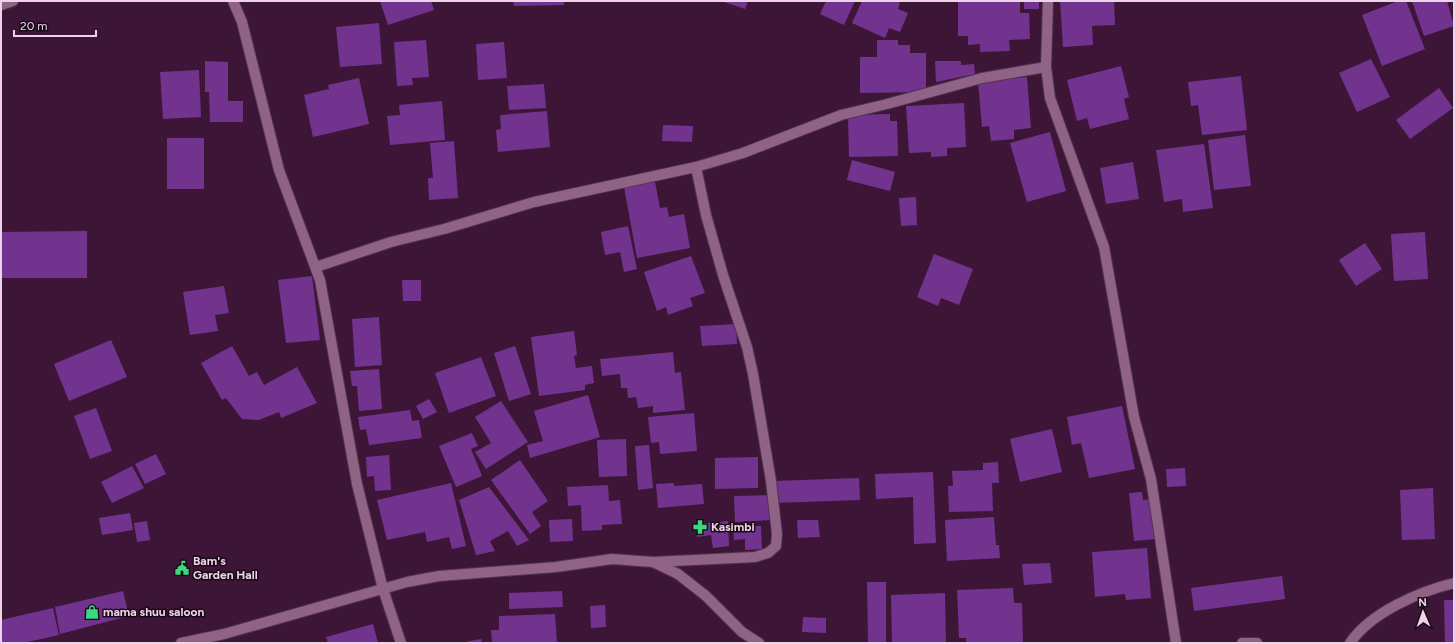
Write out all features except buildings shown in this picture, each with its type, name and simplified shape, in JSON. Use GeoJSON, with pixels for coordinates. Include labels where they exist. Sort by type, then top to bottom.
{"type":"FeatureCollection","features":[{"type":"Feature","properties":{"kind":"street"},"geometry":{"type":"LineString","coordinates":[[1,5],[13,1]]}},
{"type":"Feature","properties":{"kind":"street"},"geometry":{"type":"LineString","coordinates":[[233,1],[242,22],[279,170],[316,267],[325,302],[357,484],[383,589],[401,643]]}},
{"type":"Feature","properties":{"kind":"street"},"geometry":{"type":"LineString","coordinates":[[1048,1],[1046,67],[1052,104],[1104,247],[1134,417],[1151,479],[1176,643]]}},
{"type":"Feature","properties":{"kind":"street"},"geometry":{"type":"LineString","coordinates":[[316,267],[391,242],[444,229],[534,202],[696,167],[743,153],[841,115],[982,78],[1046,67]]}},
{"type":"Feature","properties":{"kind":"street"},"geometry":{"type":"LineString","coordinates":[[181,643],[224,634],[383,589],[439,576],[556,567],[612,559],[653,562],[755,557],[768,553],[776,546],[777,534],[771,481],[752,367],[706,215],[696,167]]}},
{"type":"Feature","properties":{"kind":"street"},"geometry":{"type":"LineString","coordinates":[[653,562],[678,574],[706,596],[742,632],[759,643]]}},
{"type":"Feature","properties":{"kind":"street"},"geometry":{"type":"LineString","coordinates":[[1350,643],[1380,614],[1403,601],[1439,586],[1454,583]]}},
{"type":"Feature","properties":{"kind":"street"},"geometry":{"type":"LineString","coordinates":[[742,632],[747,643]]}},
{"type":"Feature","properties":{"kind":"street"},"geometry":{"type":"LineString","coordinates":[[1242,643],[1257,643]]}},
{"type":"Feature","properties":{"kind":"place","name":"Kasimbi"},"geometry":{"type":"Point","coordinates":[700,527]}},
{"type":"Feature","properties":{"kind":"place","name":"Bam's Garden Hall"},"geometry":{"type":"Point","coordinates":[182,568]}},
{"type":"Feature","properties":{"kind":"place","name":"mama shuu saloon"},"geometry":{"type":"Point","coordinates":[92,612]}}]}
